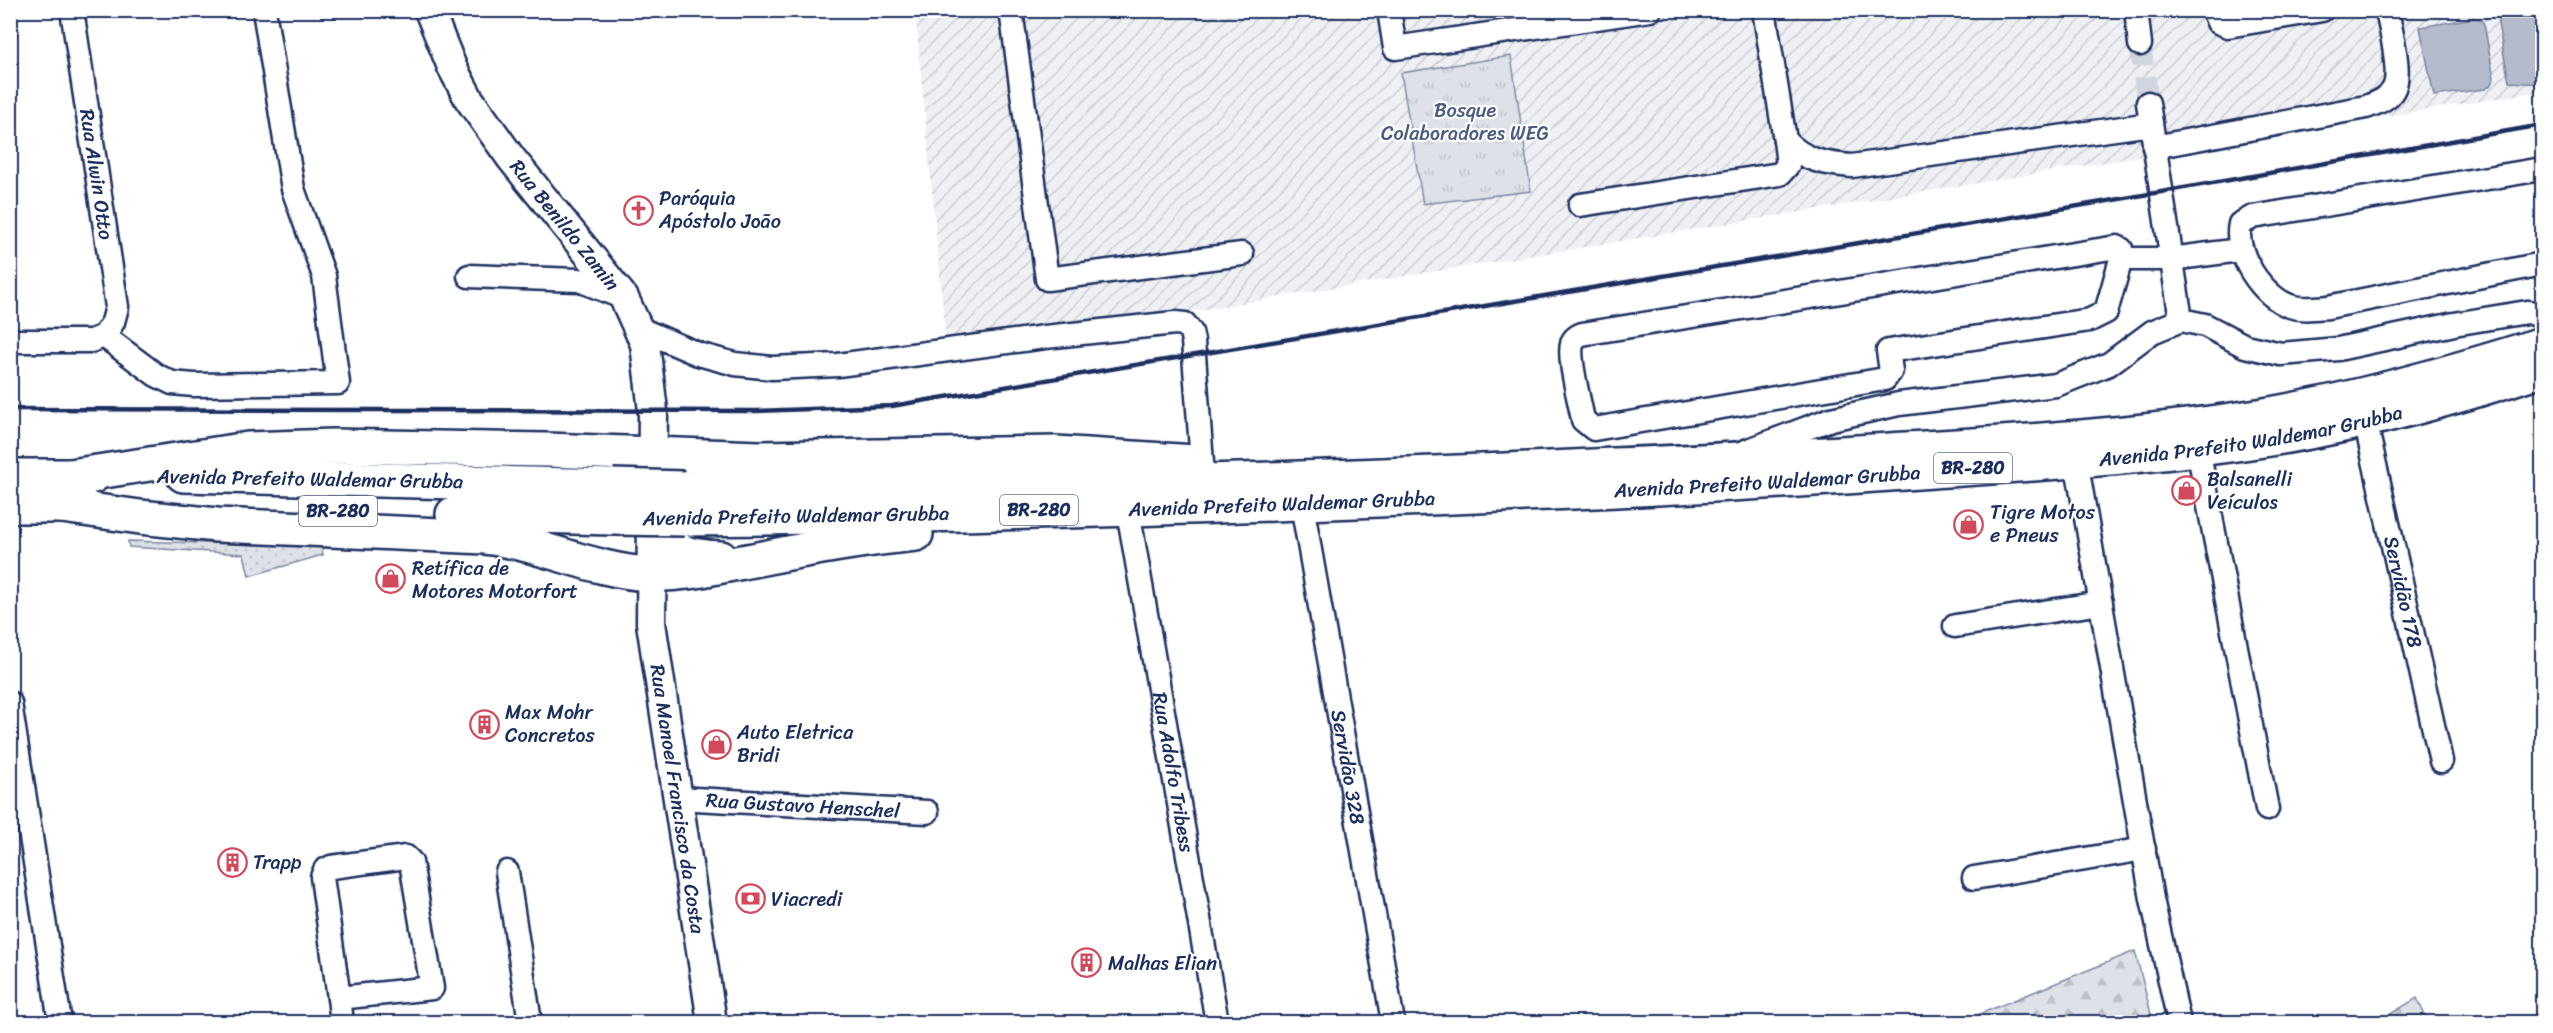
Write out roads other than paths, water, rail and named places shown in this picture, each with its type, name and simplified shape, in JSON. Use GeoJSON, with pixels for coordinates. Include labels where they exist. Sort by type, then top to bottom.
{"type":"FeatureCollection","features":[{"type":"Feature","properties":{"kind":"highway","name":"Avenida Prefeito Waldemar Grubba"},"geometry":{"type":"LineString","coordinates":[[685,504],[810,489],[1326,478],[1719,461],[2024,442],[2198,424],[2271,413],[2361,395],[2542,344]]}},
{"type":"Feature","properties":{"kind":"highway","name":"Avenida Prefeito Waldemar Grubba"},"geometry":{"type":"LineString","coordinates":[[10,476],[67,491],[685,504],[816,518],[1393,500],[1723,485],[2198,449],[2291,435],[2365,420],[2491,386],[2542,369]]}},
{"type":"Feature","properties":{"kind":"highway"},"geometry":{"type":"LineString","coordinates":[[67,491],[248,449],[333,446],[794,458],[1056,453],[1202,463],[1326,478]]}},
{"type":"Feature","properties":{"kind":"highway"},"geometry":{"type":"LineString","coordinates":[[687,456],[675,462],[665,473],[665,535],[675,549],[690,554],[718,558],[759,558]]}},
{"type":"Feature","properties":{"kind":"highway","name":"Avenida Prefeito Waldemar Grubba"},"geometry":{"type":"LineString","coordinates":[[10,506],[67,491]]}},
{"type":"Feature","properties":{"kind":"highway"},"geometry":{"type":"LineString","coordinates":[[67,491],[140,517],[217,525],[515,540],[598,565],[650,574],[690,572],[878,538],[978,529],[1130,522],[1303,510],[1393,500]]}},
{"type":"Feature","properties":{"kind":"main road","name":"Rua Benildo Zamin"},"geometry":{"type":"LineString","coordinates":[[429,10],[452,67],[490,129],[624,298],[640,329],[650,364],[653,455]]}},
{"type":"Feature","properties":{"kind":"main road","name":"Rua Manoel Francisco da Costa"},"geometry":{"type":"LineString","coordinates":[[653,455],[651,623],[712,1023]]}},
{"type":"Feature","properties":{"kind":"street","name":"Rua Alwin Otto"},"geometry":{"type":"LineString","coordinates":[[72,10],[117,307],[113,322],[104,336]]}},
{"type":"Feature","properties":{"kind":"street"},"geometry":{"type":"LineString","coordinates":[[10,341],[92,341],[104,336],[156,375],[172,383],[194,385],[338,383],[324,276],[293,189],[264,10]]}},
{"type":"Feature","properties":{"kind":"street"},"geometry":{"type":"LineString","coordinates":[[1011,10],[1047,279],[1242,254]]}},
{"type":"Feature","properties":{"kind":"street"},"geometry":{"type":"LineString","coordinates":[[1389,10],[1395,48],[1650,10]]}},
{"type":"Feature","properties":{"kind":"street"},"geometry":{"type":"LineString","coordinates":[[1581,205],[1780,174],[1788,165],[1764,10]]}},
{"type":"Feature","properties":{"kind":"street"},"geometry":{"type":"LineString","coordinates":[[2136,10],[2140,44]]}},
{"type":"Feature","properties":{"kind":"street"},"geometry":{"type":"LineString","coordinates":[[2213,10],[2218,22],[2228,26],[2322,10]]}},
{"type":"Feature","properties":{"kind":"street"},"geometry":{"type":"LineString","coordinates":[[2154,147],[2366,107],[2384,100],[2394,89],[2397,68],[2387,10]]}},
{"type":"Feature","properties":{"kind":"street"},"geometry":{"type":"LineString","coordinates":[[1785,140],[1806,157],[1825,164],[1852,166],[2149,114],[2181,320]]}},
{"type":"Feature","properties":{"kind":"street"},"geometry":{"type":"LineString","coordinates":[[2542,169],[2253,217],[2240,224],[2238,232],[2240,249],[2261,286],[2289,306],[2308,309],[2328,307],[2542,264]]}},
{"type":"Feature","properties":{"kind":"street"},"geometry":{"type":"LineString","coordinates":[[2117,247],[2121,249],[2121,259],[2106,312],[2090,320],[1888,351],[1891,371],[1885,379],[1594,429],[1583,420],[1571,344],[1582,334],[2117,247]]}},
{"type":"Feature","properties":{"kind":"street"},"geometry":{"type":"LineString","coordinates":[[2121,259],[2171,259],[2240,249]]}},
{"type":"Feature","properties":{"kind":"street"},"geometry":{"type":"LineString","coordinates":[[469,276],[579,280],[624,298]]}},
{"type":"Feature","properties":{"kind":"street"},"geometry":{"type":"LineString","coordinates":[[1719,461],[1831,419],[1899,404],[2056,385],[2109,364],[2152,332],[2181,320],[2205,325],[2245,346],[2282,354],[2338,349],[2454,324],[2527,312],[2542,314]]}},
{"type":"Feature","properties":{"kind":"street"},"geometry":{"type":"LineString","coordinates":[[640,329],[698,354],[735,364],[772,368],[838,365],[1045,337],[1175,323],[1185,324],[1191,332],[1193,341],[1202,463]]}},
{"type":"Feature","properties":{"kind":"street","name":"Servidão 178"},"geometry":{"type":"LineString","coordinates":[[2365,420],[2441,761]]}},
{"type":"Feature","properties":{"kind":"street"},"geometry":{"type":"LineString","coordinates":[[2198,449],[2267,809]]}},
{"type":"Feature","properties":{"kind":"street"},"geometry":{"type":"LineString","coordinates":[[2076,460],[2144,849],[2179,1023]]}},
{"type":"Feature","properties":{"kind":"street","name":"Servidão 328"},"geometry":{"type":"LineString","coordinates":[[1303,510],[1393,1023]]}},
{"type":"Feature","properties":{"kind":"street","name":"Rua Adolfo Tribess"},"geometry":{"type":"LineString","coordinates":[[1130,522],[1217,1023]]}},
{"type":"Feature","properties":{"kind":"street"},"geometry":{"type":"LineString","coordinates":[[1955,626],[2101,603]]}},
{"type":"Feature","properties":{"kind":"street"},"geometry":{"type":"LineString","coordinates":[[10,703],[60,1023]]}},
{"type":"Feature","properties":{"kind":"street","name":"Rua Gustavo Henschel"},"geometry":{"type":"LineString","coordinates":[[677,798],[927,812]]}},
{"type":"Feature","properties":{"kind":"street"},"geometry":{"type":"LineString","coordinates":[[1974,878],[2144,849]]}},
{"type":"Feature","properties":{"kind":"street"},"geometry":{"type":"LineString","coordinates":[[339,998],[432,988],[411,862],[406,857],[331,867],[325,870],[322,877],[342,1023]]}},
{"type":"Feature","properties":{"kind":"street"},"geometry":{"type":"LineString","coordinates":[[507,872],[530,1023]]}},
{"type":"Feature","properties":{"kind":"water"},"geometry":{"type":"Polygon","coordinates":[[[2504,11],[2542,11],[2542,84],[2509,82],[2498,24],[2500,15],[2504,11]]]}},
{"type":"Feature","properties":{"kind":"water"},"geometry":{"type":"Polygon","coordinates":[[[2480,19],[2484,24],[2494,78],[2490,86],[2485,89],[2434,96],[2420,27],[2480,19]]]}},
{"type":"Feature","properties":{"kind":"tunnel"},"geometry":{"type":"LineString","coordinates":[[2140,44],[2148,103]]}},
{"type":"Feature","properties":{"kind":"railway"},"geometry":{"type":"LineString","coordinates":[[10,409],[756,411],[892,406],[2161,192],[2542,125]]}},
{"type":"Feature","properties":{"kind":"place","name":"Paróquia Apóstolo João"},"geometry":{"type":"Point","coordinates":[638,210]}},
{"type":"Feature","properties":{"kind":"place","name":"Balsanelli Veículos"},"geometry":{"type":"Point","coordinates":[2186,491]}},
{"type":"Feature","properties":{"kind":"place","name":"Tigre Motos e Pneus"},"geometry":{"type":"Point","coordinates":[1969,524]}},
{"type":"Feature","properties":{"kind":"place","name":"Retífica de Motores Motorfort"},"geometry":{"type":"Point","coordinates":[391,579]}},
{"type":"Feature","properties":{"kind":"place","name":"Max Mohr Concretos"},"geometry":{"type":"Point","coordinates":[484,724]}},
{"type":"Feature","properties":{"kind":"place","name":"Auto Eletrica Bridi"},"geometry":{"type":"Point","coordinates":[716,744]}},
{"type":"Feature","properties":{"kind":"place","name":"Trapp"},"geometry":{"type":"Point","coordinates":[232,862]}},
{"type":"Feature","properties":{"kind":"place","name":"Viacredi"},"geometry":{"type":"Point","coordinates":[750,899]}},
{"type":"Feature","properties":{"kind":"place","name":"Malhas Elian"},"geometry":{"type":"Point","coordinates":[1087,963]}},
{"type":"Feature","properties":{"kind":"park label","name":"Bosque Colaboradores WEG"},"geometry":{"type":"Point","coordinates":[1465,122]}}]}
